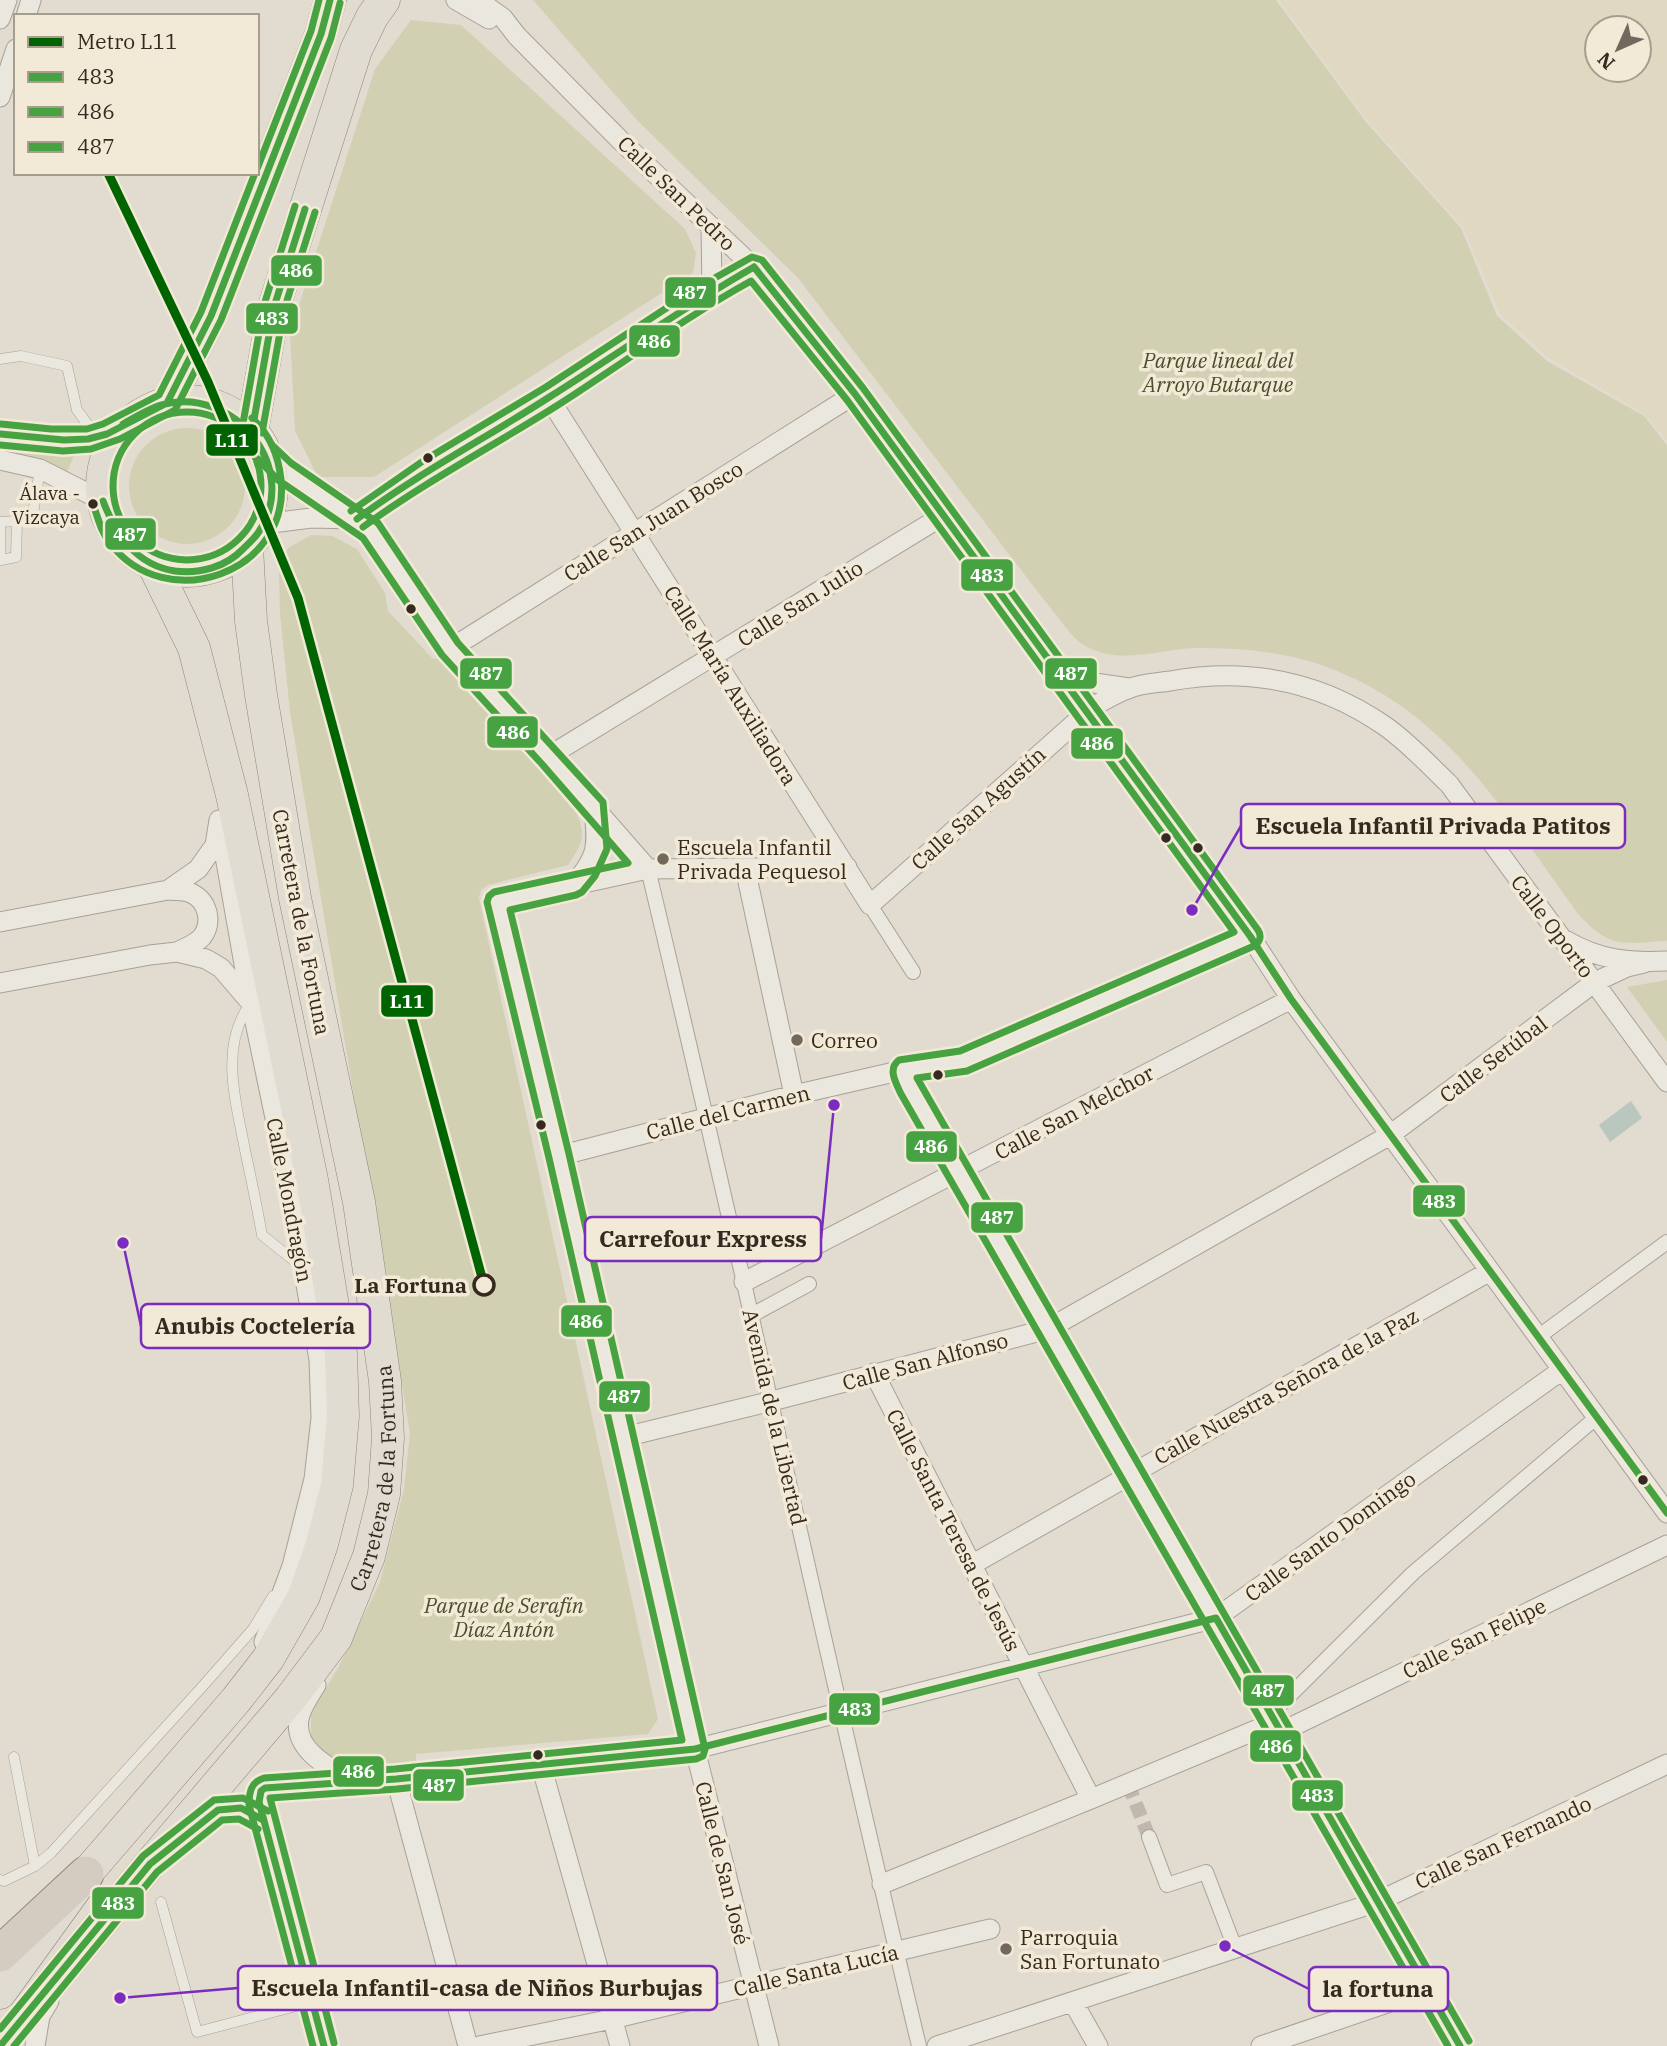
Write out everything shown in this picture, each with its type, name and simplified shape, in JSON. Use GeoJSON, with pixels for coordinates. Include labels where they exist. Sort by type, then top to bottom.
{"type":"FeatureCollection","features":[{"type":"Feature","properties":{"kind":"highway"},"geometry":{"type":"LineString","coordinates":[[0,1954],[86,1874]]}},
{"type":"Feature","properties":{"kind":"main road"},"geometry":{"type":"LineString","coordinates":[[167,403],[211,316],[321,34],[330,0]]}},
{"type":"Feature","properties":{"kind":"main road"},"geometry":{"type":"LineString","coordinates":[[259,442],[274,307],[356,50],[372,17],[384,0]]}},
{"type":"Feature","properties":{"kind":"main road"},"geometry":{"type":"LineString","coordinates":[[190,401],[213,405],[234,416],[259,442],[272,476],[271,500],[256,536],[227,562],[204,571],[179,572],[154,566],[130,550],[112,528],[103,501],[102,478],[107,454],[119,434],[136,417],[167,403],[190,401]]}},
{"type":"Feature","properties":{"kind":"main road","name":"Carretera de la Fortuna"},"geometry":{"type":"LineString","coordinates":[[0,2046],[290,1699],[336,1638],[369,1556],[384,1494],[388,1438],[386,1392],[359,1202],[295,898],[251,621],[256,536]]}},
{"type":"Feature","properties":{"kind":"main road","name":"Carretera de la Fortuna"},"geometry":{"type":"LineString","coordinates":[[0,1993],[86,1874],[268,1659],[304,1596],[322,1544],[337,1485],[343,1416],[341,1354],[312,1180],[225,808],[194,648],[154,566]]}},
{"type":"Feature","properties":{"kind":"street"},"geometry":{"type":"LineString","coordinates":[[0,19],[7,0]]}},
{"type":"Feature","properties":{"kind":"street","name":"Calle San Pedro"},"geometry":{"type":"LineString","coordinates":[[456,0],[517,36]]}},
{"type":"Feature","properties":{"kind":"street","name":"Calle San Pedro"},"geometry":{"type":"LineString","coordinates":[[478,0],[498,9],[517,36],[621,141],[754,267],[855,394],[1250,936],[1291,999],[1667,1513]]}},
{"type":"Feature","properties":{"kind":"street"},"geometry":{"type":"LineString","coordinates":[[0,97],[14,54]]}},
{"type":"Feature","properties":{"kind":"street"},"geometry":{"type":"LineString","coordinates":[[711,226],[712,290]]}},
{"type":"Feature","properties":{"kind":"street"},"geometry":{"type":"LineString","coordinates":[[256,536],[312,518],[357,519],[397,489],[549,398],[712,290],[754,267]]}},
{"type":"Feature","properties":{"kind":"street","name":"Calle San Juan Bosco"},"geometry":{"type":"LineString","coordinates":[[450,649],[855,394]]}},
{"type":"Feature","properties":{"kind":"street","name":"Calle María Auxiliadora"},"geometry":{"type":"LineString","coordinates":[[549,398],[913,972]]}},
{"type":"Feature","properties":{"kind":"street"},"geometry":{"type":"LineString","coordinates":[[0,434],[78,440],[97,438],[136,417]]}},
{"type":"Feature","properties":{"kind":"street","name":"Avenida de la Libertad"},"geometry":{"type":"LineString","coordinates":[[259,442],[284,471],[371,530],[450,649],[550,756],[648,869],[919,2046]]}},
{"type":"Feature","properties":{"kind":"street"},"geometry":{"type":"LineString","coordinates":[[0,460],[40,469],[103,501]]}},
{"type":"Feature","properties":{"kind":"street","name":"Calle San Julio"},"geometry":{"type":"LineString","coordinates":[[550,756],[944,515]]}},
{"type":"Feature","properties":{"kind":"street","name":"Calle Oporto"},"geometry":{"type":"LineString","coordinates":[[1049,660],[1069,674],[1088,682],[1129,688],[1197,676],[1238,675],[1277,679],[1306,687],[1359,711],[1385,727],[1418,753],[1448,784],[1667,1082]]}},
{"type":"Feature","properties":{"kind":"street","name":"Calle Oporto"},"geometry":{"type":"LineString","coordinates":[[1087,712],[1129,688]]}},
{"type":"Feature","properties":{"kind":"street","name":"Calle San Agustín"},"geometry":{"type":"LineString","coordinates":[[870,905],[1087,712]]}},
{"type":"Feature","properties":{"kind":"street"},"geometry":{"type":"LineString","coordinates":[[574,885],[586,870],[597,847],[594,807]]}},
{"type":"Feature","properties":{"kind":"street"},"geometry":{"type":"LineString","coordinates":[[168,890],[198,869],[215,845],[225,808]]}},
{"type":"Feature","properties":{"kind":"street"},"geometry":{"type":"LineString","coordinates":[[225,808],[251,1003]]}},
{"type":"Feature","properties":{"kind":"street"},"geometry":{"type":"LineString","coordinates":[[574,885],[648,869],[847,867]]}},
{"type":"Feature","properties":{"kind":"street"},"geometry":{"type":"LineString","coordinates":[[745,869],[794,1095]]}},
{"type":"Feature","properties":{"kind":"street","name":"Calle de San José"},"geometry":{"type":"LineString","coordinates":[[574,885],[497,902],[559,1156],[695,1749],[768,2046]]}},
{"type":"Feature","properties":{"kind":"street"},"geometry":{"type":"LineString","coordinates":[[0,922],[168,890],[189,892],[203,900],[208,912],[207,928],[200,939],[177,952]]}},
{"type":"Feature","properties":{"kind":"street","name":"Calle del Carmen"},"geometry":{"type":"LineString","coordinates":[[559,1156],[794,1095],[903,1070],[963,1061],[1250,936]]}},
{"type":"Feature","properties":{"kind":"street"},"geometry":{"type":"LineString","coordinates":[[1561,936],[1598,956],[1644,963],[1667,961]]}},
{"type":"Feature","properties":{"kind":"street","name":"Calle Mondragón"},"geometry":{"type":"LineString","coordinates":[[0,983],[177,952],[206,959],[221,968],[251,1003],[289,1185],[303,1267],[318,1360],[321,1418],[314,1479],[292,1566],[267,1634],[236,1700]]}},
{"type":"Feature","properties":{"kind":"street","name":"Calle Setúbal"},"geometry":{"type":"LineString","coordinates":[[1391,1135],[1595,982],[1627,967],[1644,963]]}},
{"type":"Feature","properties":{"kind":"street","name":"Calle San Melchor"},"geometry":{"type":"LineString","coordinates":[[744,1282],[1291,999]]}},
{"type":"Feature","properties":{"kind":"street"},"geometry":{"type":"LineString","coordinates":[[903,1070],[910,1089],[1460,2046]]}},
{"type":"Feature","properties":{"kind":"street","name":"Calle San Alfonso"},"geometry":{"type":"LineString","coordinates":[[624,1437],[1048,1329],[1391,1135]]}},
{"type":"Feature","properties":{"kind":"street"},"geometry":{"type":"LineString","coordinates":[[1538,1337],[1667,1242]]}},
{"type":"Feature","properties":{"kind":"street","name":"Calle Nuestra Señora de la Paz"},"geometry":{"type":"LineString","coordinates":[[973,1564],[1490,1271]]}},
{"type":"Feature","properties":{"kind":"street"},"geometry":{"type":"LineString","coordinates":[[752,1315],[809,1284]]}},
{"type":"Feature","properties":{"kind":"street","name":"Calle Santo Domingo"},"geometry":{"type":"LineString","coordinates":[[261,1811],[261,1791],[271,1786],[396,1779],[695,1749],[1216,1618],[1562,1370]]}},
{"type":"Feature","properties":{"kind":"street","name":"Calle Santa Teresa de Jesús"},"geometry":{"type":"LineString","coordinates":[[874,1373],[1091,1799]]}},
{"type":"Feature","properties":{"kind":"street"},"geometry":{"type":"LineString","coordinates":[[1275,1723],[1413,1573],[1597,1417]]}},
{"type":"Feature","properties":{"kind":"street","name":"Calle San Felipe"},"geometry":{"type":"LineString","coordinates":[[881,1884],[1275,1723],[1667,1545]]}},
{"type":"Feature","properties":{"kind":"street"},"geometry":{"type":"LineString","coordinates":[[336,1638],[325,1670],[301,1712],[298,1726],[303,1741],[318,1760],[355,1782]]}},
{"type":"Feature","properties":{"kind":"street","name":"Calle San Fernando"},"geometry":{"type":"LineString","coordinates":[[937,2046],[1377,1902],[1667,1764]]}},
{"type":"Feature","properties":{"kind":"street"},"geometry":{"type":"LineString","coordinates":[[541,1765],[620,2046]]}},
{"type":"Feature","properties":{"kind":"street"},"geometry":{"type":"LineString","coordinates":[[396,1779],[468,2046]]}},
{"type":"Feature","properties":{"kind":"street"},"geometry":{"type":"LineString","coordinates":[[150,1864],[218,1810],[241,1808],[261,1811],[324,2046]]}},
{"type":"Feature","properties":{"kind":"street"},"geometry":{"type":"LineString","coordinates":[[1149,1838],[1167,1885],[1206,1871],[1235,1948]]}},
{"type":"Feature","properties":{"kind":"street","name":"Calle Santa Lucía"},"geometry":{"type":"LineString","coordinates":[[479,2046],[612,2019],[990,1929]]}},
{"type":"Feature","properties":{"kind":"street"},"geometry":{"type":"LineString","coordinates":[[35,2046],[40,2016],[87,1941]]}},
{"type":"Feature","properties":{"kind":"street"},"geometry":{"type":"LineString","coordinates":[[1261,2046],[1428,1989]]}},
{"type":"Feature","properties":{"kind":"street"},"geometry":{"type":"LineString","coordinates":[[1073,2002],[1098,2046]]}},
{"type":"Feature","properties":{"kind":"lane"},"geometry":{"type":"LineString","coordinates":[[0,359],[21,356],[68,366],[78,410],[97,438]]}},
{"type":"Feature","properties":{"kind":"lane"},"geometry":{"type":"LineString","coordinates":[[17,521],[16,557],[1,560],[0,522],[32,520],[40,469]]}},
{"type":"Feature","properties":{"kind":"lane"},"geometry":{"type":"LineString","coordinates":[[251,1003],[239,1023],[233,1041],[233,1090],[262,1235],[303,1267]]}},
{"type":"Feature","properties":{"kind":"lane"},"geometry":{"type":"LineString","coordinates":[[0,1880],[5,1881],[35,1866],[51,1853],[244,1638],[292,1566]]}},
{"type":"Feature","properties":{"kind":"lane"},"geometry":{"type":"LineString","coordinates":[[14,1757],[35,1866]]}},
{"type":"Feature","properties":{"kind":"lane"},"geometry":{"type":"LineString","coordinates":[[161,1902],[197,2032],[311,2001]]}},
{"type":"Feature","properties":{"kind":"shaded area"},"geometry":{"type":"Polygon","coordinates":[[[1279,0],[1667,0],[1667,441],[1644,414],[1548,357],[1500,314],[1464,228],[1367,120],[1279,0]]]}},
{"type":"Feature","properties":{"kind":"shaded area"},"geometry":{"type":"Polygon","coordinates":[[[1631,1101],[1642,1118],[1610,1142],[1599,1125],[1631,1101]]]}},
{"type":"Feature","properties":{"kind":"green space","name":"Parque lineal del Arroyo Butarque"},"geometry":{"type":"Polygon","coordinates":[[[533,0],[1276,0],[1366,122],[1461,228],[1497,316],[1547,361],[1644,416],[1667,445],[1667,941],[1618,942],[1590,926],[1475,775],[1414,715],[1378,691],[1337,671],[1303,659],[1268,652],[1196,648],[1124,656],[1096,651],[1077,640],[798,278],[637,120],[533,0]]]}},
{"type":"Feature","properties":{"kind":"green space"},"geometry":{"type":"Polygon","coordinates":[[[411,20],[461,25],[685,229],[696,253],[693,273],[374,477],[318,477],[295,431],[290,333],[375,69],[411,20]]]}},
{"type":"Feature","properties":{"kind":"green space"},"geometry":{"type":"Polygon","coordinates":[[[187,428],[209,432],[228,445],[241,464],[245,486],[241,508],[228,527],[209,540],[187,544],[165,540],[146,527],[133,508],[129,486],[133,464],[146,445],[165,432],[187,428]]]}},
{"type":"Feature","properties":{"kind":"green space"},"geometry":{"type":"Polygon","coordinates":[[[0,444],[76,451],[67,472],[0,453],[0,444]]]}},
{"type":"Feature","properties":{"kind":"green space","name":"Parque de Serafín Díaz Antón"},"geometry":{"type":"Polygon","coordinates":[[[311,535],[332,536],[357,549],[385,593],[388,611],[433,659],[442,657],[575,810],[581,826],[582,839],[568,865],[488,885],[481,890],[479,898],[658,1719],[648,1734],[416,1754],[416,1767],[359,1770],[323,1752],[311,1737],[311,1713],[338,1668],[380,1582],[404,1489],[410,1433],[290,712],[280,613],[279,572],[288,548],[311,535]]]}},
{"type":"Feature","properties":{"kind":"green space"},"geometry":{"type":"Polygon","coordinates":[[[1667,980],[1667,1042],[1627,987],[1667,980]]]}},
{"type":"Feature","properties":{"kind":"tunnel"},"geometry":{"type":"LineString","coordinates":[[1128,1784],[1149,1837]]}},
{"type":"Feature","properties":{"kind":"metro line","name":"L11"},"geometry":{"type":"LineString","coordinates":[[109,175],[208,382],[298,598],[484,1285]]}},
{"type":"Feature","properties":{"kind":"transit line","name":"487"},"geometry":{"type":"LineString","coordinates":[[259,164],[311,31],[319,0]]}},
{"type":"Feature","properties":{"kind":"transit line","name":"483"},"geometry":{"type":"LineString","coordinates":[[0,434],[64,440],[88,439],[107,434],[167,403],[211,316],[321,34],[330,0]]}},
{"type":"Feature","properties":{"kind":"transit line","name":"486"},"geometry":{"type":"LineString","coordinates":[[0,445],[63,451],[91,449],[120,439],[175,410],[221,320],[331,38],[340,3]]}},
{"type":"Feature","properties":{"kind":"transit line","name":"487"},"geometry":{"type":"LineString","coordinates":[[1,424],[87,429],[103,424],[159,395],[201,312],[254,175]]}},
{"type":"Feature","properties":{"kind":"transit line","name":"487"},"geometry":{"type":"LineString","coordinates":[[242,429],[264,305],[295,206]]}},
{"type":"Feature","properties":{"kind":"transit line","name":"483"},"geometry":{"type":"LineString","coordinates":[[252,431],[274,307],[305,209]]}},
{"type":"Feature","properties":{"kind":"transit line","name":"486"},"geometry":{"type":"LineString","coordinates":[[262,433],[284,310],[315,212]]}},
{"type":"Feature","properties":{"kind":"transit line","name":"487"},"geometry":{"type":"LineString","coordinates":[[351,511],[423,461],[546,387],[697,288],[752,257],[762,260],[863,388],[1260,934],[1259,941],[1254,946],[967,1071],[917,1078],[1469,2041]]}},
{"type":"Feature","properties":{"kind":"transit line","name":"483"},"geometry":{"type":"LineString","coordinates":[[754,267],[855,394],[1250,936],[1291,999],[1667,1513]]}},
{"type":"Feature","properties":{"kind":"transit line","name":"483"},"geometry":{"type":"LineString","coordinates":[[357,519],[428,471],[754,267]]}},
{"type":"Feature","properties":{"kind":"transit line","name":"486"},"geometry":{"type":"LineString","coordinates":[[363,527],[751,281],[847,400],[1234,932],[960,1051],[899,1060],[893,1072],[901,1094],[1448,2046]]}},
{"type":"Feature","properties":{"kind":"transit line","name":"483"},"geometry":{"type":"LineString","coordinates":[[103,501],[121,537],[139,555],[161,568],[184,572],[212,568],[236,555],[258,533],[269,508],[272,483],[266,459],[253,437],[235,419],[213,407],[188,402],[161,405],[123,424]]}},
{"type":"Feature","properties":{"kind":"transit line","name":"487"},"geometry":{"type":"LineString","coordinates":[[187,412],[215,417],[240,433],[256,458],[261,486],[256,514],[240,539],[215,555],[187,560],[159,555],[134,539],[118,514],[113,486],[118,458],[134,433],[159,417],[187,412]]}},
{"type":"Feature","properties":{"kind":"transit line","name":"486"},"geometry":{"type":"LineString","coordinates":[[93,504],[102,530],[110,543],[134,565],[162,577],[191,580],[220,574],[246,560],[266,539],[279,512],[281,479],[272,446],[264,431],[252,418]]}},
{"type":"Feature","properties":{"kind":"transit line","name":"487"},"geometry":{"type":"LineString","coordinates":[[272,445],[291,463],[378,523],[458,643],[603,802],[607,849],[595,876],[582,892],[510,910],[569,1154],[705,1749],[703,1756],[696,1759],[397,1789],[270,1798],[334,2043]]}},
{"type":"Feature","properties":{"kind":"transit line","name":"486"},"geometry":{"type":"LineString","coordinates":[[258,459],[278,480],[363,538],[442,655],[628,863],[494,892],[487,902],[549,1158],[682,1740],[395,1769],[264,1778],[256,1782],[250,1792],[249,1805],[313,2046]]}},
{"type":"Feature","properties":{"kind":"transit line","name":"483"},"geometry":{"type":"LineString","coordinates":[[324,2046],[259,1802],[261,1791],[265,1788],[396,1779],[695,1749],[1216,1618],[1460,2046]]}},
{"type":"Feature","properties":{"kind":"transit line","name":"487"},"geometry":{"type":"LineString","coordinates":[[0,2029],[143,1856],[214,1800],[243,1798],[268,1811]]}},
{"type":"Feature","properties":{"kind":"transit line","name":"483"},"geometry":{"type":"LineString","coordinates":[[0,2046],[150,1864],[218,1810],[241,1808],[263,1820]]}},
{"type":"Feature","properties":{"kind":"transit line","name":"486"},"geometry":{"type":"LineString","coordinates":[[14,2046],[157,1872],[222,1820],[239,1819],[258,1829]]}},
{"type":"Feature","properties":{"kind":"place","name":"Álava - Vizcaya"},"geometry":{"type":"Point","coordinates":[93,504]}},
{"type":"Feature","properties":{"kind":"place","name":"Escuela Infantil Privada Pequesol"},"geometry":{"type":"Point","coordinates":[663,859]}},
{"type":"Feature","properties":{"kind":"place","name":"Escuela Infantil Privada Patitos"},"geometry":{"type":"Point","coordinates":[1192,910]}},
{"type":"Feature","properties":{"kind":"place","name":"Correo"},"geometry":{"type":"Point","coordinates":[797,1040]}},
{"type":"Feature","properties":{"kind":"place","name":"Carrefour Express"},"geometry":{"type":"Point","coordinates":[834,1105]}},
{"type":"Feature","properties":{"kind":"place","name":"Anubis Coctelería"},"geometry":{"type":"Point","coordinates":[123,1243]}},
{"type":"Feature","properties":{"kind":"place","name":"La Fortuna"},"geometry":{"type":"Point","coordinates":[484,1285]}},
{"type":"Feature","properties":{"kind":"place","name":"la fortuna"},"geometry":{"type":"Point","coordinates":[1225,1946]}},
{"type":"Feature","properties":{"kind":"place","name":"Parroquia San Fortunato"},"geometry":{"type":"Point","coordinates":[1006,1949]}},
{"type":"Feature","properties":{"kind":"place","name":"Escuela Infantil-casa de Niños Burbujas"},"geometry":{"type":"Point","coordinates":[120,1998]}}]}
